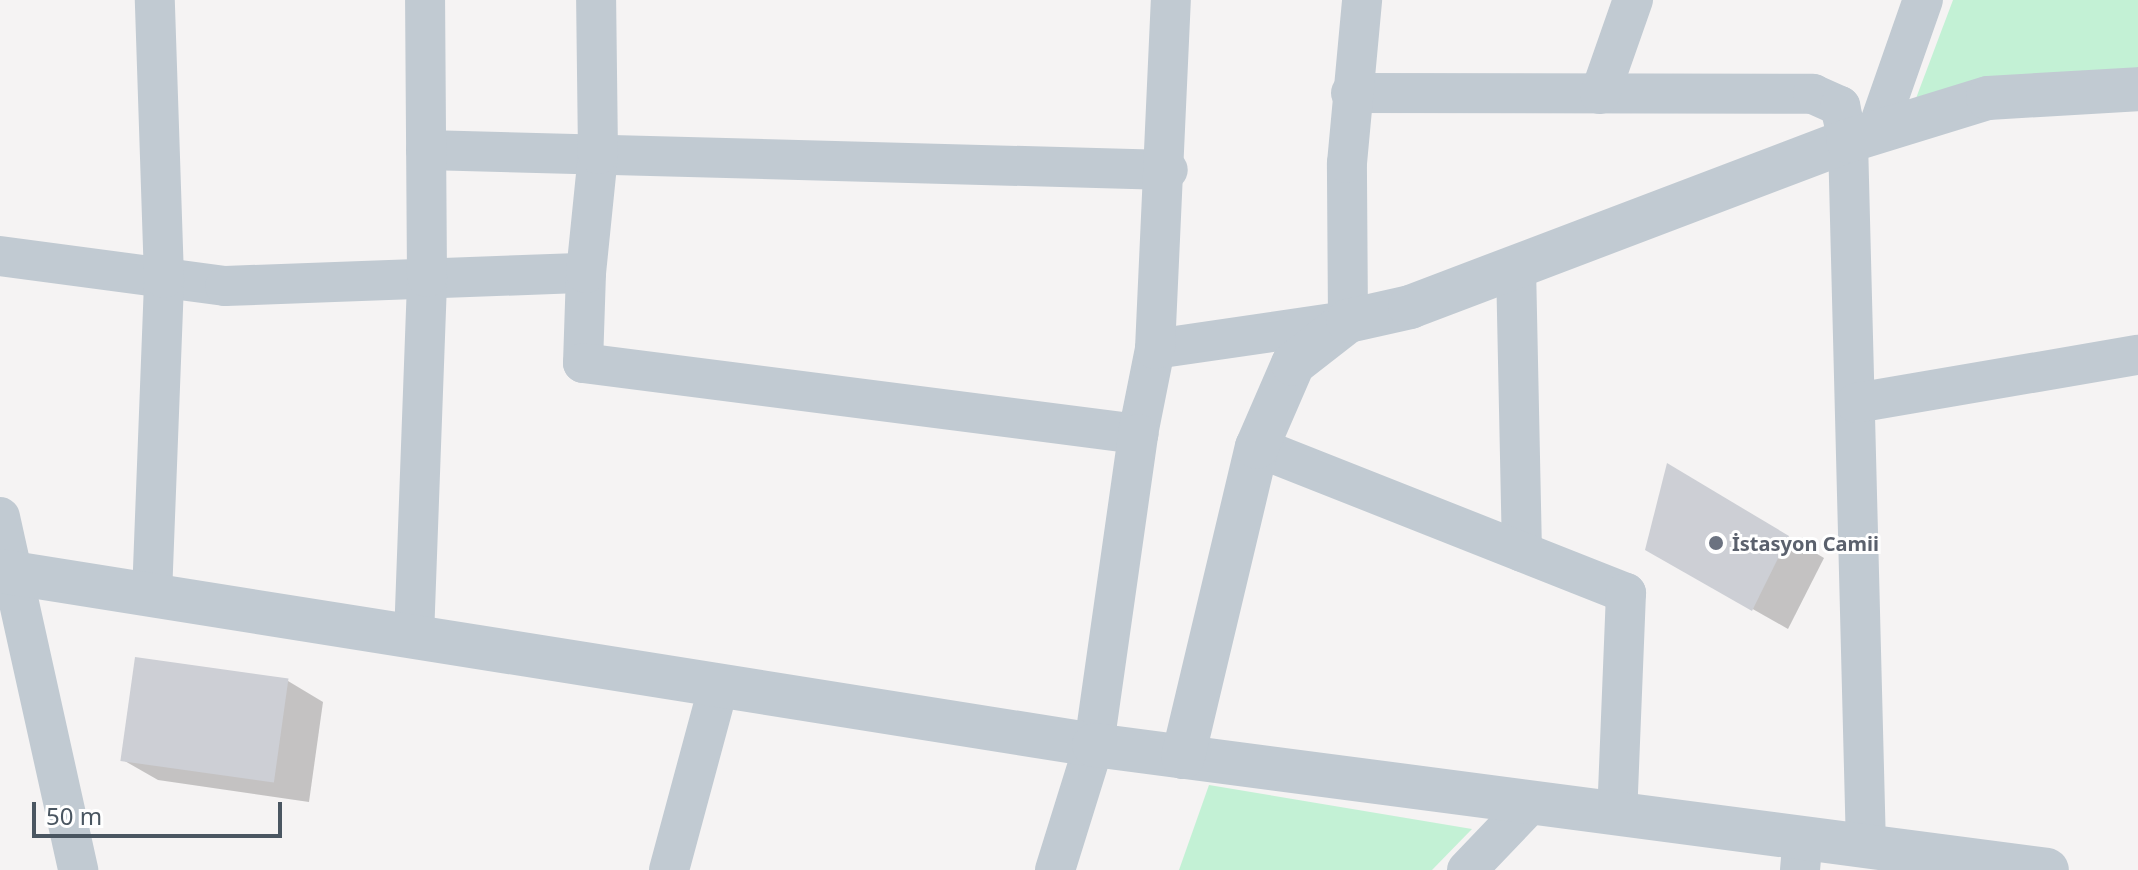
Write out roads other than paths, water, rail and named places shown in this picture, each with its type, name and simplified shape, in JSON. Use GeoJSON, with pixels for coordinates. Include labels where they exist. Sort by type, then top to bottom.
{"type":"FeatureCollection","features":[{"type":"Feature","properties":{"kind":"street"},"geometry":{"type":"LineString","coordinates":[[152,595],[164,278],[155,0]]}},
{"type":"Feature","properties":{"kind":"street"},"geometry":{"type":"LineString","coordinates":[[414,637],[427,277],[425,0]]}},
{"type":"Feature","properties":{"kind":"street"},"geometry":{"type":"LineString","coordinates":[[596,0],[598,154],[586,273],[583,363],[1138,434]]}},
{"type":"Feature","properties":{"kind":"street"},"geometry":{"type":"LineString","coordinates":[[1055,870],[1094,745],[1138,434],[1155,349],[1168,170],[1171,0]]}},
{"type":"Feature","properties":{"kind":"street"},"geometry":{"type":"LineString","coordinates":[[1348,321],[1351,93],[1362,0]]}},
{"type":"Feature","properties":{"kind":"street"},"geometry":{"type":"LineString","coordinates":[[1600,94],[1633,0]]}},
{"type":"Feature","properties":{"kind":"street"},"geometry":{"type":"LineString","coordinates":[[1866,846],[1856,403],[1862,136],[1923,0]]}},
{"type":"Feature","properties":{"kind":"street"},"geometry":{"type":"LineString","coordinates":[[1155,349],[1348,321],[1410,307],[1862,136],[1988,98],[2138,89]]}},
{"type":"Feature","properties":{"kind":"street"},"geometry":{"type":"LineString","coordinates":[[1351,93],[1813,94],[1840,106],[1862,136]]}},
{"type":"Feature","properties":{"kind":"street"},"geometry":{"type":"LineString","coordinates":[[426,150],[1168,170]]}},
{"type":"Feature","properties":{"kind":"street"},"geometry":{"type":"LineString","coordinates":[[0,256],[225,286],[586,273]]}},
{"type":"Feature","properties":{"kind":"street"},"geometry":{"type":"LineString","coordinates":[[1516,266],[1522,552]]}},
{"type":"Feature","properties":{"kind":"street"},"geometry":{"type":"LineString","coordinates":[[1183,757],[1257,447],[1293,364],[1348,321]]}},
{"type":"Feature","properties":{"kind":"street"},"geometry":{"type":"LineString","coordinates":[[1856,403],[2138,355]]}},
{"type":"Feature","properties":{"kind":"street"},"geometry":{"type":"LineString","coordinates":[[1257,447],[1626,593],[1617,814]]}},
{"type":"Feature","properties":{"kind":"street"},"geometry":{"type":"LineString","coordinates":[[0,517],[7,572],[78,870]]}},
{"type":"Feature","properties":{"kind":"street"},"geometry":{"type":"LineString","coordinates":[[7,572],[1094,745],[1617,814],[1802,854],[1866,846],[2047,870]]}},
{"type":"Feature","properties":{"kind":"street"},"geometry":{"type":"LineString","coordinates":[[669,870],[719,685]]}},
{"type":"Feature","properties":{"kind":"street"},"geometry":{"type":"LineString","coordinates":[[1467,870],[1531,803]]}},
{"type":"Feature","properties":{"kind":"place","name":"İstasyon Camii"},"geometry":{"type":"Point","coordinates":[1716,543]}}]}
